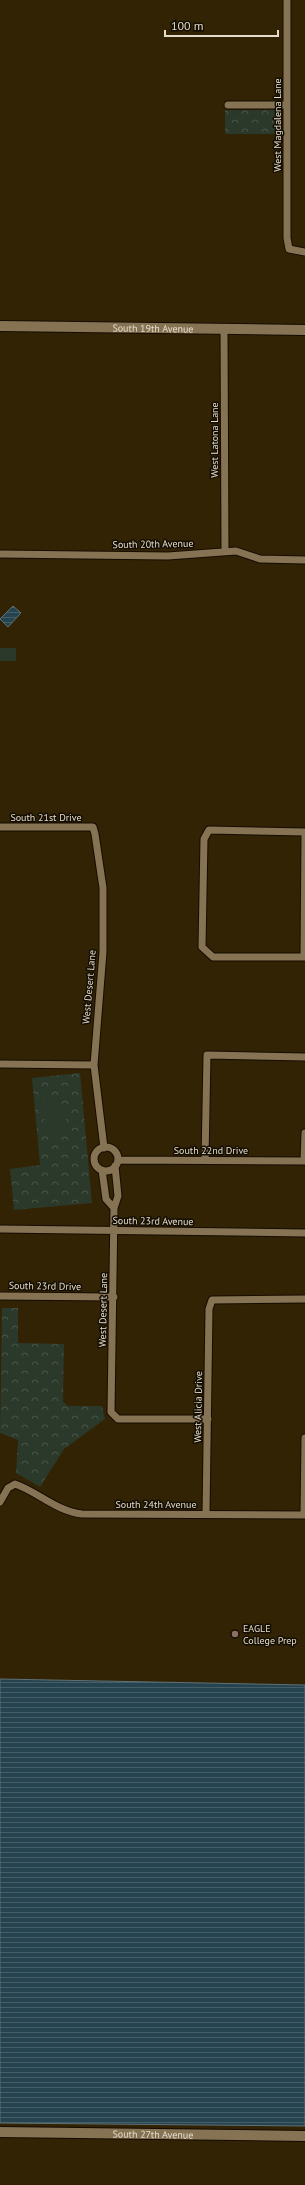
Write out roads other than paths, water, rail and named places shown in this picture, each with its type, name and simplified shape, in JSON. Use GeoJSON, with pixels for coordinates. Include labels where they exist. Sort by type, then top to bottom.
{"type":"FeatureCollection","features":[{"type":"Feature","properties":{"kind":"main road","name":"South 19th Avenue"},"geometry":{"type":"LineString","coordinates":[[0,326],[305,330]]}},
{"type":"Feature","properties":{"kind":"main road","name":"South 27th Avenue"},"geometry":{"type":"LineString","coordinates":[[0,2132],[305,2136]]}},
{"type":"Feature","properties":{"kind":"street","name":"West Magdalena Lane"},"geometry":{"type":"LineString","coordinates":[[287,0],[289,250],[305,252]]}},
{"type":"Feature","properties":{"kind":"street"},"geometry":{"type":"LineString","coordinates":[[228,105],[287,105]]}},
{"type":"Feature","properties":{"kind":"street","name":"West Latona Lane"},"geometry":{"type":"LineString","coordinates":[[224,328],[225,551]]}},
{"type":"Feature","properties":{"kind":"street","name":"South 20th Avenue"},"geometry":{"type":"LineString","coordinates":[[0,554],[168,556],[225,551],[241,552],[260,559],[305,560]]}},
{"type":"Feature","properties":{"kind":"street","name":"South 21st Drive"},"geometry":{"type":"LineString","coordinates":[[0,828],[93,828]]}},
{"type":"Feature","properties":{"kind":"street","name":"West Desert Lane"},"geometry":{"type":"LineString","coordinates":[[93,828],[96,834],[103,888],[103,952],[94,1065],[104,1148]]}},
{"type":"Feature","properties":{"kind":"street"},"geometry":{"type":"LineString","coordinates":[[209,830],[305,832],[304,957],[213,957],[202,947],[204,839],[209,830]]}},
{"type":"Feature","properties":{"kind":"street"},"geometry":{"type":"LineString","coordinates":[[205,1160],[207,1055],[305,1057]]}},
{"type":"Feature","properties":{"kind":"street"},"geometry":{"type":"LineString","coordinates":[[0,1064],[94,1065]]}},
{"type":"Feature","properties":{"kind":"street"},"geometry":{"type":"LineString","coordinates":[[304,1161],[305,1132]]}},
{"type":"Feature","properties":{"kind":"street"},"geometry":{"type":"LineString","coordinates":[[104,1148],[113,1150],[116,1163],[109,1170],[102,1170],[96,1165],[95,1158],[97,1152],[104,1148]]}},
{"type":"Feature","properties":{"kind":"street","name":"South 22nd Drive"},"geometry":{"type":"LineString","coordinates":[[116,1163],[205,1160],[304,1161]]}},
{"type":"Feature","properties":{"kind":"street","name":"West Desert Lane"},"geometry":{"type":"LineString","coordinates":[[116,1163],[118,1202],[114,1208],[114,1297],[111,1412],[118,1419],[208,1419]]}},
{"type":"Feature","properties":{"kind":"street","name":"West Desert Lane"},"geometry":{"type":"LineString","coordinates":[[102,1170],[106,1199],[114,1208]]}},
{"type":"Feature","properties":{"kind":"street"},"geometry":{"type":"LineString","coordinates":[[104,1187],[118,1187]]}},
{"type":"Feature","properties":{"kind":"street","name":"South 23rd Avenue"},"geometry":{"type":"LineString","coordinates":[[0,1229],[305,1233]]}},
{"type":"Feature","properties":{"kind":"street","name":"South 23rd Drive"},"geometry":{"type":"LineString","coordinates":[[0,1296],[114,1297]]}},
{"type":"Feature","properties":{"kind":"street","name":"West Alicia Drive"},"geometry":{"type":"LineString","coordinates":[[206,1514],[209,1309],[212,1300],[305,1299]]}},
{"type":"Feature","properties":{"kind":"street"},"geometry":{"type":"LineString","coordinates":[[305,1438],[305,1515]]}},
{"type":"Feature","properties":{"kind":"street","name":"South 24th Avenue"},"geometry":{"type":"LineString","coordinates":[[0,1502],[8,1488],[15,1484],[71,1512],[305,1515]]}},
{"type":"Feature","properties":{"kind":"water"},"geometry":{"type":"Polygon","coordinates":[[[13,606],[21,613],[8,627],[0,619],[13,606]]]}},
{"type":"Feature","properties":{"kind":"water"},"geometry":{"type":"Polygon","coordinates":[[[0,1679],[305,1685],[305,2126],[0,2123],[0,1679]]]}},
{"type":"Feature","properties":{"kind":"place","name":"EAGLE College Prep"},"geometry":{"type":"Point","coordinates":[235,1634]}}]}
